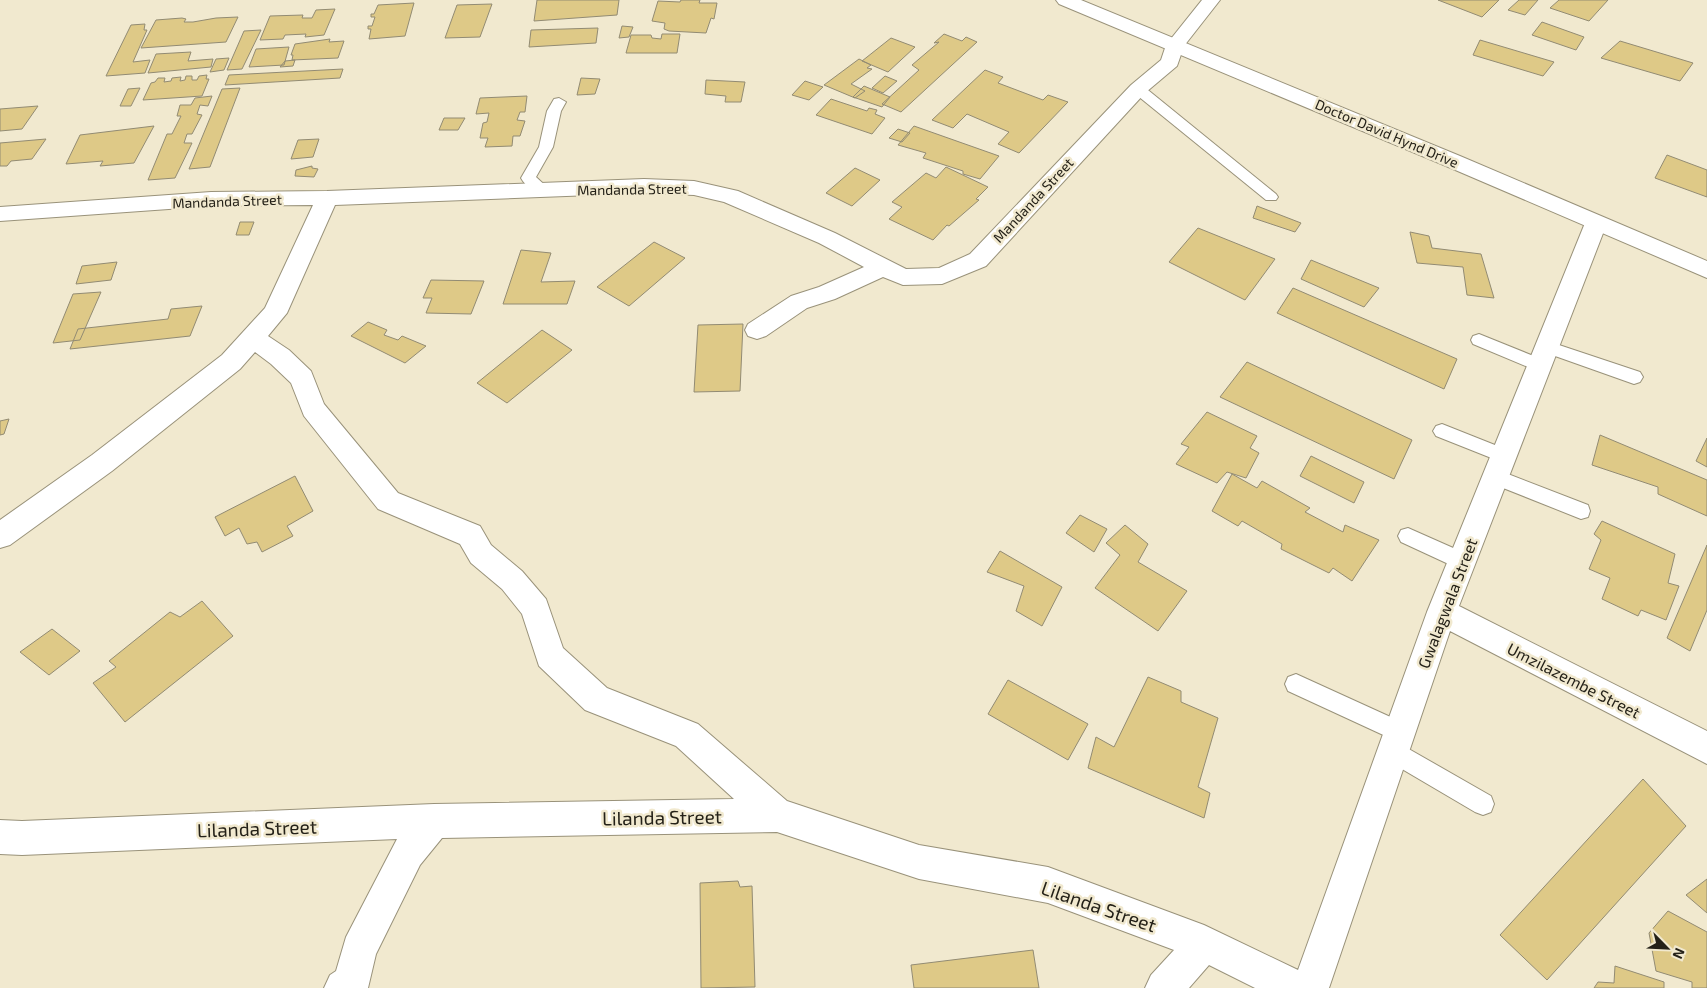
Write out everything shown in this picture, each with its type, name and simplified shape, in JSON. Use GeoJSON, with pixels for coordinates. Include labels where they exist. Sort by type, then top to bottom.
{"type":"FeatureCollection","features":[{"type":"Feature","properties":{"kind":"street","name":"Doctor David Hynd Drive"},"geometry":{"type":"LineString","coordinates":[[1065,0],[1707,270]]}},
{"type":"Feature","properties":{"kind":"street","name":"Mandanda Street"},"geometry":{"type":"LineString","coordinates":[[0,214],[211,200],[327,198],[644,186],[694,188],[730,196],[827,238],[904,277],[942,276],[978,260],[1138,89],[1170,62],[1175,45],[1211,0]]}},
{"type":"Feature","properties":{"kind":"street"},"geometry":{"type":"LineString","coordinates":[[0,536],[102,463],[231,362],[275,313],[327,198]]}},
{"type":"Feature","properties":{"kind":"street","name":"Gwalagwala Street"},"geometry":{"type":"LineString","coordinates":[[1310,988],[1442,612],[1596,223]]}},
{"type":"Feature","properties":{"kind":"street"},"geometry":{"type":"LineString","coordinates":[[757,330],[799,302],[827,293],[884,267]]}},
{"type":"Feature","properties":{"kind":"street"},"geometry":{"type":"LineString","coordinates":[[253,338],[280,357],[302,378],[314,409],[388,501],[470,536],[481,554],[512,580],[535,608],[550,656],[596,699],[687,735],[777,815]]}},
{"type":"Feature","properties":{"kind":"street","name":"Umzilazembe Street"},"geometry":{"type":"LineString","coordinates":[[1442,612],[1705,740]]}},
{"type":"Feature","properties":{"kind":"street","name":"Lilanda Street"},"geometry":{"type":"LineString","coordinates":[[0,837],[22,838],[434,821],[777,815],[919,862],[1048,885],[1204,943],[1294,988]]}},
{"type":"Feature","properties":{"kind":"street"},"geometry":{"type":"LineString","coordinates":[[343,988],[352,983],[359,950],[408,853],[434,821]]}},
{"type":"Feature","properties":{"kind":"street"},"geometry":{"type":"LineString","coordinates":[[1164,988],[1204,943]]}},
{"type":"Feature","properties":{"kind":"lane"},"geometry":{"type":"LineString","coordinates":[[1138,89],[1271,196]]}},
{"type":"Feature","properties":{"kind":"lane"},"geometry":{"type":"LineString","coordinates":[[543,190],[528,178],[546,147],[554,111],[559,102]]}},
{"type":"Feature","properties":{"kind":"lane"},"geometry":{"type":"LineString","coordinates":[[1479,340],[1634,377]]}},
{"type":"Feature","properties":{"kind":"lane"},"geometry":{"type":"LineString","coordinates":[[1442,430],[1500,466],[1581,511]]}},
{"type":"Feature","properties":{"kind":"lane"},"geometry":{"type":"LineString","coordinates":[[1408,536],[1462,561]]}},
{"type":"Feature","properties":{"kind":"lane"},"geometry":{"type":"LineString","coordinates":[[1296,684],[1396,742],[1483,804]]}},
{"type":"Feature","properties":{"kind":"building"},"geometry":{"type":"Polygon","coordinates":[[[537,0],[619,0],[617,15],[534,21],[537,0]]]}},
{"type":"Feature","properties":{"kind":"building"},"geometry":{"type":"Polygon","coordinates":[[[681,0],[700,0],[699,3],[717,3],[714,19],[711,18],[706,33],[669,31],[664,29],[665,23],[652,21],[658,1],[680,2],[681,0]]]}},
{"type":"Feature","properties":{"kind":"building"},"geometry":{"type":"Polygon","coordinates":[[[1438,0],[1499,0],[1482,17],[1438,0]]]}},
{"type":"Feature","properties":{"kind":"building"},"geometry":{"type":"Polygon","coordinates":[[[1519,0],[1538,0],[1525,15],[1508,10],[1519,0]]]}},
{"type":"Feature","properties":{"kind":"building"},"geometry":{"type":"Polygon","coordinates":[[[1559,0],[1608,0],[1589,21],[1550,8],[1559,0]]]}},
{"type":"Feature","properties":{"kind":"building"},"geometry":{"type":"Polygon","coordinates":[[[414,3],[405,36],[369,39],[371,29],[368,29],[368,26],[372,26],[375,17],[371,17],[371,14],[374,14],[378,5],[414,3]]]}},
{"type":"Feature","properties":{"kind":"building"},"geometry":{"type":"Polygon","coordinates":[[[492,4],[480,37],[445,38],[457,5],[492,4]]]}},
{"type":"Feature","properties":{"kind":"building"},"geometry":{"type":"Polygon","coordinates":[[[335,9],[324,35],[305,37],[306,34],[285,35],[283,39],[260,40],[270,16],[303,15],[302,18],[312,18],[316,10],[335,9]]]}},
{"type":"Feature","properties":{"kind":"building"},"geometry":{"type":"Polygon","coordinates":[[[238,17],[226,42],[141,48],[156,20],[182,18],[186,19],[184,22],[193,22],[238,17]]]}},
{"type":"Feature","properties":{"kind":"building"},"geometry":{"type":"Polygon","coordinates":[[[1542,22],[1584,37],[1576,50],[1532,35],[1542,22]]]}},
{"type":"Feature","properties":{"kind":"building"},"geometry":{"type":"Polygon","coordinates":[[[145,24],[144,30],[147,30],[133,62],[150,60],[145,73],[106,76],[131,25],[145,24]]]}},
{"type":"Feature","properties":{"kind":"building"},"geometry":{"type":"Polygon","coordinates":[[[622,26],[633,27],[629,37],[619,38],[622,26]]]}},
{"type":"Feature","properties":{"kind":"building"},"geometry":{"type":"Polygon","coordinates":[[[598,28],[596,43],[529,47],[531,30],[598,28]]]}},
{"type":"Feature","properties":{"kind":"building"},"geometry":{"type":"Polygon","coordinates":[[[261,30],[242,69],[227,70],[244,31],[261,30]]]}},
{"type":"Feature","properties":{"kind":"building"},"geometry":{"type":"Polygon","coordinates":[[[662,34],[680,34],[677,53],[626,53],[631,35],[651,35],[652,38],[661,39],[662,34]]]}},
{"type":"Feature","properties":{"kind":"building"},"geometry":{"type":"Polygon","coordinates":[[[944,34],[962,41],[966,37],[977,42],[901,112],[882,104],[919,70],[912,65],[939,42],[934,43],[944,34]]]}},
{"type":"Feature","properties":{"kind":"building"},"geometry":{"type":"Polygon","coordinates":[[[891,38],[915,47],[888,72],[862,61],[891,38]]]}},
{"type":"Feature","properties":{"kind":"building"},"geometry":{"type":"Polygon","coordinates":[[[330,39],[329,42],[344,41],[338,58],[292,60],[293,55],[291,55],[295,44],[330,39]]]}},
{"type":"Feature","properties":{"kind":"building"},"geometry":{"type":"Polygon","coordinates":[[[1480,40],[1554,62],[1543,76],[1473,55],[1480,40]]]}},
{"type":"Feature","properties":{"kind":"building"},"geometry":{"type":"Polygon","coordinates":[[[1620,41],[1693,63],[1680,81],[1601,58],[1620,41]]]}},
{"type":"Feature","properties":{"kind":"building"},"geometry":{"type":"Polygon","coordinates":[[[289,47],[284,65],[249,67],[256,49],[289,47]]]}},
{"type":"Feature","properties":{"kind":"building"},"geometry":{"type":"Polygon","coordinates":[[[191,52],[188,61],[213,59],[211,67],[148,73],[156,54],[191,52]]]}},
{"type":"Feature","properties":{"kind":"building"},"geometry":{"type":"Polygon","coordinates":[[[229,58],[224,70],[210,72],[216,59],[229,58]]]}},
{"type":"Feature","properties":{"kind":"building"},"geometry":{"type":"Polygon","coordinates":[[[859,59],[871,65],[867,68],[872,69],[851,84],[865,91],[855,98],[824,85],[859,59]]]}},
{"type":"Feature","properties":{"kind":"building"},"geometry":{"type":"Polygon","coordinates":[[[295,60],[293,66],[280,67],[285,61],[295,60]]]}},
{"type":"Feature","properties":{"kind":"building"},"geometry":{"type":"Polygon","coordinates":[[[343,69],[340,78],[225,85],[229,75],[343,69]]]}},
{"type":"Feature","properties":{"kind":"building"},"geometry":{"type":"Polygon","coordinates":[[[985,70],[1003,77],[998,83],[1043,100],[1048,95],[1068,102],[1019,153],[998,144],[1009,132],[967,114],[953,128],[932,120],[985,70]]]}},
{"type":"Feature","properties":{"kind":"building"},"geometry":{"type":"Polygon","coordinates":[[[207,75],[206,79],[209,79],[202,96],[143,100],[151,83],[155,82],[158,78],[165,78],[164,82],[171,81],[172,78],[181,77],[180,81],[185,80],[186,76],[192,76],[192,80],[197,80],[199,76],[207,75]]]}},
{"type":"Feature","properties":{"kind":"building"},"geometry":{"type":"Polygon","coordinates":[[[885,76],[897,81],[883,93],[872,88],[885,76]]]}},
{"type":"Feature","properties":{"kind":"building"},"geometry":{"type":"Polygon","coordinates":[[[581,78],[600,79],[595,94],[577,95],[581,78]]]}},
{"type":"Feature","properties":{"kind":"building"},"geometry":{"type":"Polygon","coordinates":[[[706,80],[745,82],[741,102],[725,102],[726,96],[705,94],[706,80]]]}},
{"type":"Feature","properties":{"kind":"building"},"geometry":{"type":"Polygon","coordinates":[[[805,81],[823,87],[809,100],[792,95],[805,81]]]}},
{"type":"Feature","properties":{"kind":"building"},"geometry":{"type":"Polygon","coordinates":[[[864,86],[890,97],[882,107],[853,97],[864,86]]]}},
{"type":"Feature","properties":{"kind":"building"},"geometry":{"type":"Polygon","coordinates":[[[140,88],[131,106],[120,106],[128,89],[140,88]]]}},
{"type":"Feature","properties":{"kind":"building"},"geometry":{"type":"Polygon","coordinates":[[[240,88],[210,167],[189,169],[222,89],[240,88]]]}},
{"type":"Feature","properties":{"kind":"building"},"geometry":{"type":"Polygon","coordinates":[[[212,96],[208,106],[200,105],[197,114],[202,115],[192,134],[187,134],[184,143],[192,143],[175,178],[148,180],[167,134],[172,134],[181,116],[177,116],[180,105],[191,105],[195,98],[212,96]]]}},
{"type":"Feature","properties":{"kind":"building"},"geometry":{"type":"Polygon","coordinates":[[[527,96],[525,112],[520,112],[517,120],[525,121],[520,136],[513,136],[512,146],[485,147],[488,138],[480,138],[483,123],[487,122],[489,113],[476,114],[480,98],[527,96]]]}},
{"type":"Feature","properties":{"kind":"building"},"geometry":{"type":"Polygon","coordinates":[[[831,99],[867,111],[869,108],[877,110],[875,114],[885,118],[872,134],[816,115],[831,99]]]}},
{"type":"Feature","properties":{"kind":"building"},"geometry":{"type":"Polygon","coordinates":[[[38,106],[22,129],[0,131],[0,109],[38,106]]]}},
{"type":"Feature","properties":{"kind":"building"},"geometry":{"type":"Polygon","coordinates":[[[444,118],[465,118],[458,130],[439,130],[444,118]]]}},
{"type":"Feature","properties":{"kind":"building"},"geometry":{"type":"Polygon","coordinates":[[[154,126],[134,163],[100,166],[103,161],[66,164],[80,135],[154,126]]]}},
{"type":"Feature","properties":{"kind":"building"},"geometry":{"type":"Polygon","coordinates":[[[914,126],[999,156],[980,179],[963,174],[963,171],[923,158],[926,153],[898,145],[914,126]]]}},
{"type":"Feature","properties":{"kind":"building"},"geometry":{"type":"Polygon","coordinates":[[[898,129],[910,133],[902,142],[889,138],[898,129]]]}},
{"type":"Feature","properties":{"kind":"building"},"geometry":{"type":"Polygon","coordinates":[[[46,139],[32,159],[11,161],[7,166],[0,166],[0,143],[46,139]]]}},
{"type":"Feature","properties":{"kind":"building"},"geometry":{"type":"Polygon","coordinates":[[[319,139],[313,157],[291,159],[298,140],[319,139]]]}},
{"type":"Feature","properties":{"kind":"building"},"geometry":{"type":"Polygon","coordinates":[[[1667,155],[1707,170],[1707,197],[1655,178],[1667,155]]]}},
{"type":"Feature","properties":{"kind":"building"},"geometry":{"type":"Polygon","coordinates":[[[312,166],[312,168],[318,169],[314,177],[295,176],[296,170],[312,166]]]}},
{"type":"Feature","properties":{"kind":"building"},"geometry":{"type":"Polygon","coordinates":[[[946,167],[988,187],[976,199],[979,200],[949,226],[947,225],[933,240],[889,219],[902,207],[892,202],[926,173],[936,178],[946,167]]]}},
{"type":"Feature","properties":{"kind":"building"},"geometry":{"type":"Polygon","coordinates":[[[855,168],[880,180],[852,206],[826,193],[855,168]]]}},
{"type":"Feature","properties":{"kind":"building"},"geometry":{"type":"Polygon","coordinates":[[[1257,206],[1301,223],[1295,232],[1253,218],[1257,206]]]}},
{"type":"Feature","properties":{"kind":"building"},"geometry":{"type":"Polygon","coordinates":[[[240,222],[254,222],[249,235],[236,235],[240,222]]]}},
{"type":"Feature","properties":{"kind":"building"},"geometry":{"type":"Polygon","coordinates":[[[1198,228],[1275,259],[1245,300],[1169,262],[1198,228]]]}},
{"type":"Feature","properties":{"kind":"building"},"geometry":{"type":"Polygon","coordinates":[[[1410,232],[1429,236],[1432,248],[1481,254],[1494,298],[1467,295],[1463,267],[1417,263],[1410,232]]]}},
{"type":"Feature","properties":{"kind":"building"},"geometry":{"type":"Polygon","coordinates":[[[654,242],[685,258],[629,306],[597,287],[654,242]]]}},
{"type":"Feature","properties":{"kind":"building"},"geometry":{"type":"Polygon","coordinates":[[[521,250],[551,253],[541,282],[575,281],[567,304],[503,304],[521,250]]]}},
{"type":"Feature","properties":{"kind":"building"},"geometry":{"type":"Polygon","coordinates":[[[1311,260],[1379,288],[1364,307],[1301,279],[1311,260]]]}},
{"type":"Feature","properties":{"kind":"building"},"geometry":{"type":"Polygon","coordinates":[[[117,262],[111,280],[76,284],[82,266],[117,262]]]}},
{"type":"Feature","properties":{"kind":"building"},"geometry":{"type":"Polygon","coordinates":[[[431,280],[484,281],[471,314],[426,313],[432,298],[423,298],[431,280]]]}},
{"type":"Feature","properties":{"kind":"building"},"geometry":{"type":"Polygon","coordinates":[[[1293,288],[1457,359],[1444,389],[1277,313],[1293,288]]]}},
{"type":"Feature","properties":{"kind":"building"},"geometry":{"type":"Polygon","coordinates":[[[101,292],[80,340],[53,343],[73,294],[101,292]]]}},
{"type":"Feature","properties":{"kind":"building"},"geometry":{"type":"Polygon","coordinates":[[[202,306],[190,336],[70,349],[78,329],[168,319],[171,309],[202,306]]]}},
{"type":"Feature","properties":{"kind":"building"},"geometry":{"type":"Polygon","coordinates":[[[368,322],[387,330],[384,335],[398,340],[402,336],[426,346],[405,363],[351,336],[368,322]]]}},
{"type":"Feature","properties":{"kind":"building"},"geometry":{"type":"Polygon","coordinates":[[[743,324],[740,391],[694,392],[698,325],[743,324]]]}},
{"type":"Feature","properties":{"kind":"building"},"geometry":{"type":"Polygon","coordinates":[[[542,330],[572,350],[507,403],[477,383],[542,330]]]}},
{"type":"Feature","properties":{"kind":"building"},"geometry":{"type":"Polygon","coordinates":[[[1247,362],[1412,440],[1394,479],[1220,397],[1247,362]]]}},
{"type":"Feature","properties":{"kind":"building"},"geometry":{"type":"Polygon","coordinates":[[[1207,412],[1257,436],[1250,448],[1259,453],[1246,478],[1227,472],[1217,483],[1176,464],[1189,447],[1181,444],[1207,412]]]}},
{"type":"Feature","properties":{"kind":"building"},"geometry":{"type":"Polygon","coordinates":[[[9,419],[4,434],[0,435],[0,421],[9,419]]]}},
{"type":"Feature","properties":{"kind":"building"},"geometry":{"type":"Polygon","coordinates":[[[1600,435],[1707,480],[1707,516],[1658,494],[1658,487],[1592,465],[1600,435]]]}},
{"type":"Feature","properties":{"kind":"building"},"geometry":{"type":"Polygon","coordinates":[[[1707,438],[1707,467],[1696,461],[1707,438]]]}},
{"type":"Feature","properties":{"kind":"building"},"geometry":{"type":"Polygon","coordinates":[[[1311,456],[1364,482],[1354,503],[1300,476],[1311,456]]]}},
{"type":"Feature","properties":{"kind":"building"},"geometry":{"type":"Polygon","coordinates":[[[1232,474],[1257,488],[1262,481],[1310,508],[1305,512],[1343,532],[1345,525],[1379,540],[1352,581],[1333,568],[1329,573],[1281,549],[1282,544],[1242,521],[1238,526],[1212,511],[1232,474]]]}},
{"type":"Feature","properties":{"kind":"building"},"geometry":{"type":"Polygon","coordinates":[[[295,476],[313,511],[287,526],[293,536],[262,552],[257,542],[247,544],[239,528],[225,536],[215,517],[295,476]]]}},
{"type":"Feature","properties":{"kind":"building"},"geometry":{"type":"Polygon","coordinates":[[[1080,515],[1107,529],[1094,552],[1066,533],[1080,515]]]}},
{"type":"Feature","properties":{"kind":"building"},"geometry":{"type":"Polygon","coordinates":[[[1602,521],[1675,554],[1668,583],[1679,586],[1666,620],[1641,610],[1638,616],[1602,599],[1610,578],[1589,569],[1601,540],[1594,534],[1602,521]]]}},
{"type":"Feature","properties":{"kind":"building"},"geometry":{"type":"Polygon","coordinates":[[[1125,525],[1148,544],[1138,562],[1187,591],[1158,631],[1095,588],[1120,555],[1106,543],[1125,525]]]}},
{"type":"Feature","properties":{"kind":"building"},"geometry":{"type":"Polygon","coordinates":[[[1707,545],[1707,610],[1690,651],[1667,638],[1707,545]]]}},
{"type":"Feature","properties":{"kind":"building"},"geometry":{"type":"Polygon","coordinates":[[[1000,551],[1062,587],[1042,626],[1016,611],[1024,586],[987,572],[1000,551]]]}},
{"type":"Feature","properties":{"kind":"building"},"geometry":{"type":"Polygon","coordinates":[[[202,601],[233,636],[125,722],[93,683],[116,667],[109,661],[170,612],[180,617],[202,601]]]}},
{"type":"Feature","properties":{"kind":"building"},"geometry":{"type":"Polygon","coordinates":[[[52,629],[80,651],[49,675],[20,652],[52,629]]]}},
{"type":"Feature","properties":{"kind":"building"},"geometry":{"type":"Polygon","coordinates":[[[1148,677],[1181,691],[1181,702],[1218,718],[1198,787],[1210,793],[1204,818],[1088,768],[1096,737],[1114,747],[1148,677]]]}},
{"type":"Feature","properties":{"kind":"building"},"geometry":{"type":"Polygon","coordinates":[[[1008,680],[1088,724],[1068,760],[988,714],[1008,680]]]}},
{"type":"Feature","properties":{"kind":"building"},"geometry":{"type":"Polygon","coordinates":[[[1643,779],[1686,826],[1547,980],[1500,935],[1643,779]]]}},
{"type":"Feature","properties":{"kind":"building"},"geometry":{"type":"Polygon","coordinates":[[[1707,879],[1707,913],[1686,895],[1707,879]]]}},
{"type":"Feature","properties":{"kind":"building"},"geometry":{"type":"Polygon","coordinates":[[[738,881],[740,887],[752,886],[755,987],[701,988],[700,883],[738,881]]]}},
{"type":"Feature","properties":{"kind":"building"},"geometry":{"type":"Polygon","coordinates":[[[1668,911],[1707,932],[1707,988],[1692,988],[1692,982],[1656,971],[1649,933],[1668,911]]]}},
{"type":"Feature","properties":{"kind":"building"},"geometry":{"type":"Polygon","coordinates":[[[1033,950],[1039,988],[914,988],[911,965],[1033,950]]]}},
{"type":"Feature","properties":{"kind":"building"},"geometry":{"type":"Polygon","coordinates":[[[1615,966],[1664,982],[1664,988],[1594,988],[1598,982],[1614,983],[1615,966]]]}}]}
